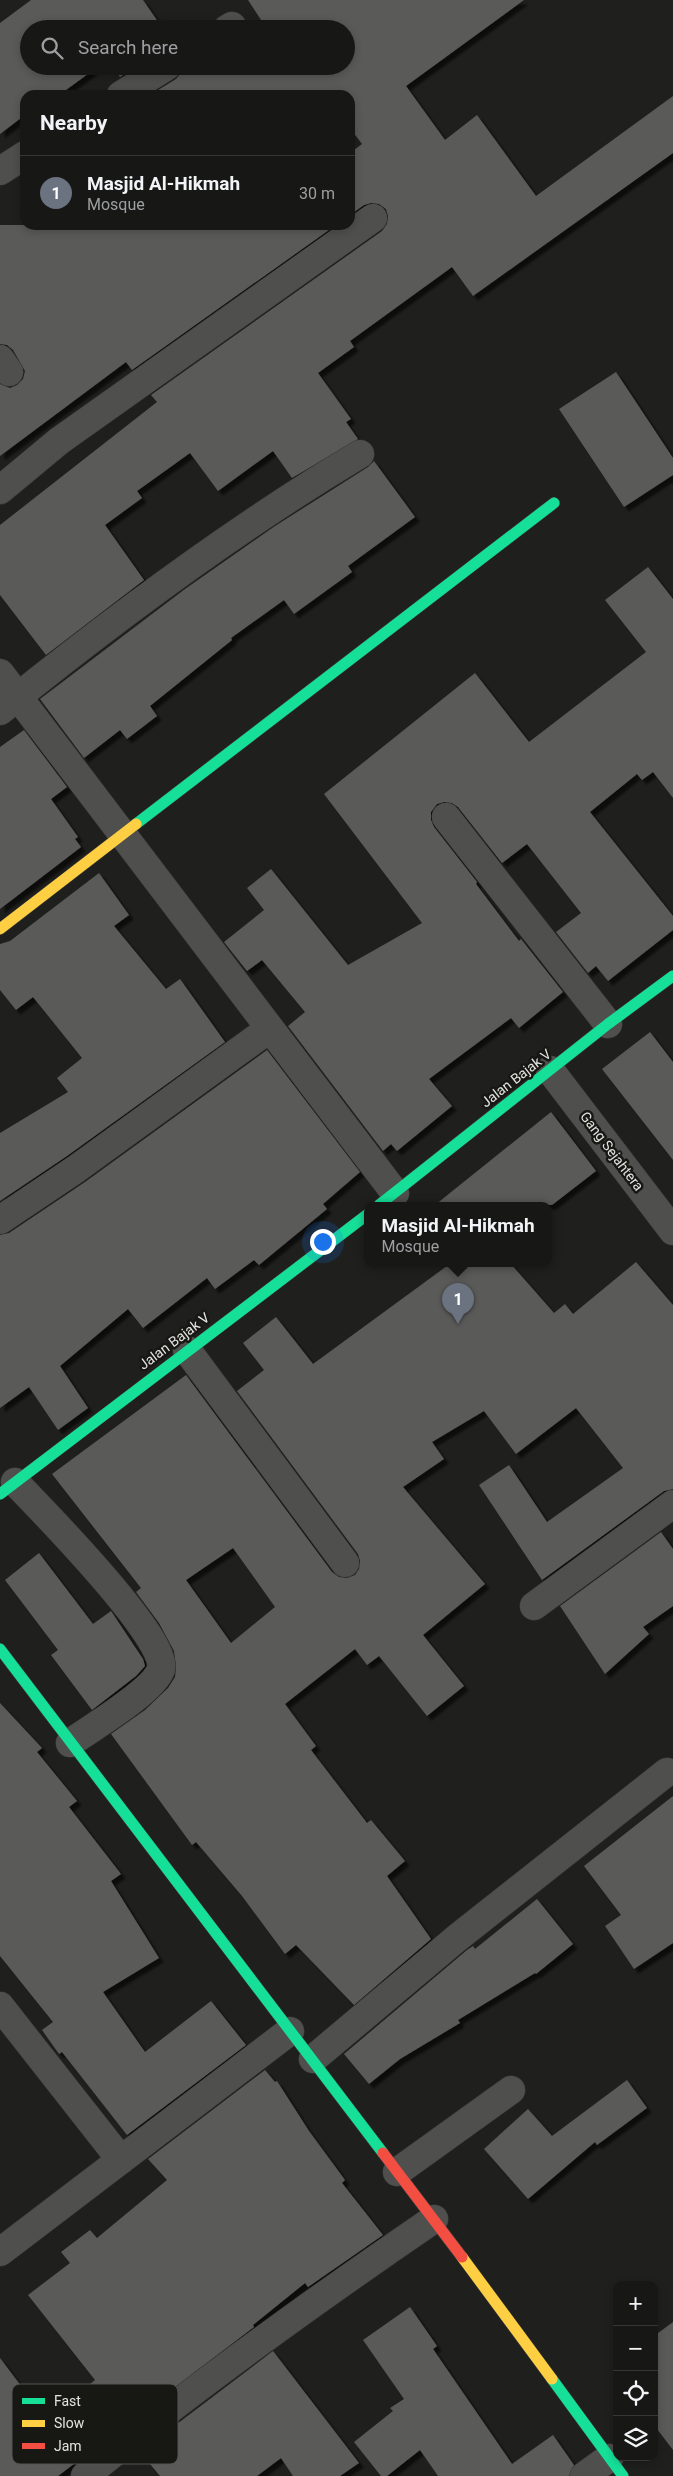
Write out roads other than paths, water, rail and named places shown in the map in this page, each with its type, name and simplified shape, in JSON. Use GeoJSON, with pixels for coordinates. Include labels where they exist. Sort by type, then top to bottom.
{"type":"FeatureCollection","features":[{"type":"Feature","properties":{"kind":"street"},"geometry":{"type":"LineString","coordinates":[[129,90],[153,75]]}},
{"type":"Feature","properties":{"kind":"street"},"geometry":{"type":"LineString","coordinates":[[0,171],[20,158]]}},
{"type":"Feature","properties":{"kind":"street"},"geometry":{"type":"LineString","coordinates":[[0,490],[59,442],[373,218]]}},
{"type":"Feature","properties":{"kind":"street"},"geometry":{"type":"LineString","coordinates":[[9,704],[124,613],[208,553],[290,496],[360,454]]}},
{"type":"Feature","properties":{"kind":"street"},"geometry":{"type":"LineString","coordinates":[[0,929],[554,503]]}},
{"type":"Feature","properties":{"kind":"street"},"geometry":{"type":"LineString","coordinates":[[0,673],[9,704],[123,834],[269,1029],[387,1199]]}},
{"type":"Feature","properties":{"kind":"street"},"geometry":{"type":"LineString","coordinates":[[446,817],[608,1024]]}},
{"type":"Feature","properties":{"kind":"street","name":"Jalan Bajak V"},"geometry":{"type":"LineString","coordinates":[[387,1199],[608,1024],[673,976]]}},
{"type":"Feature","properties":{"kind":"street"},"geometry":{"type":"LineString","coordinates":[[0,1220],[76,1169],[269,1029]]}},
{"type":"Feature","properties":{"kind":"street","name":"Gang Sejahtera"},"geometry":{"type":"LineString","coordinates":[[550,1070],[673,1231]]}},
{"type":"Feature","properties":{"kind":"street","name":"Jalan Bajak V"},"geometry":{"type":"LineString","coordinates":[[8,1488],[186,1350],[364,1217]]}},
{"type":"Feature","properties":{"kind":"street"},"geometry":{"type":"LineString","coordinates":[[186,1350],[345,1563]]}},
{"type":"Feature","properties":{"kind":"street"},"geometry":{"type":"LineString","coordinates":[[8,1488],[96,1568],[150,1636],[162,1658],[158,1675],[142,1692],[70,1743]]}},
{"type":"Feature","properties":{"kind":"street"},"geometry":{"type":"LineString","coordinates":[[534,1606],[673,1504]]}},
{"type":"Feature","properties":{"kind":"street"},"geometry":{"type":"LineString","coordinates":[[0,1649],[434,2219],[616,2467],[584,2476]]}},
{"type":"Feature","properties":{"kind":"street"},"geometry":{"type":"LineString","coordinates":[[313,2059],[457,1938],[668,1772]]}},
{"type":"Feature","properties":{"kind":"street"},"geometry":{"type":"LineString","coordinates":[[0,2006],[121,2160]]}},
{"type":"Feature","properties":{"kind":"street"},"geometry":{"type":"LineString","coordinates":[[0,2252],[290,2031]]}},
{"type":"Feature","properties":{"kind":"street"},"geometry":{"type":"LineString","coordinates":[[397,2172],[511,2090]]}},
{"type":"Feature","properties":{"kind":"street"},"geometry":{"type":"LineString","coordinates":[[178,2400],[255,2343],[434,2219]]}},
{"type":"Feature","properties":{"kind":"street"},"geometry":{"type":"LineString","coordinates":[[85,2476],[100,2464]]}},
{"type":"Feature","properties":{"kind":"place","name":"Masjid Al-Hikmah"},"geometry":{"type":"Point","coordinates":[458,1324]}}]}
